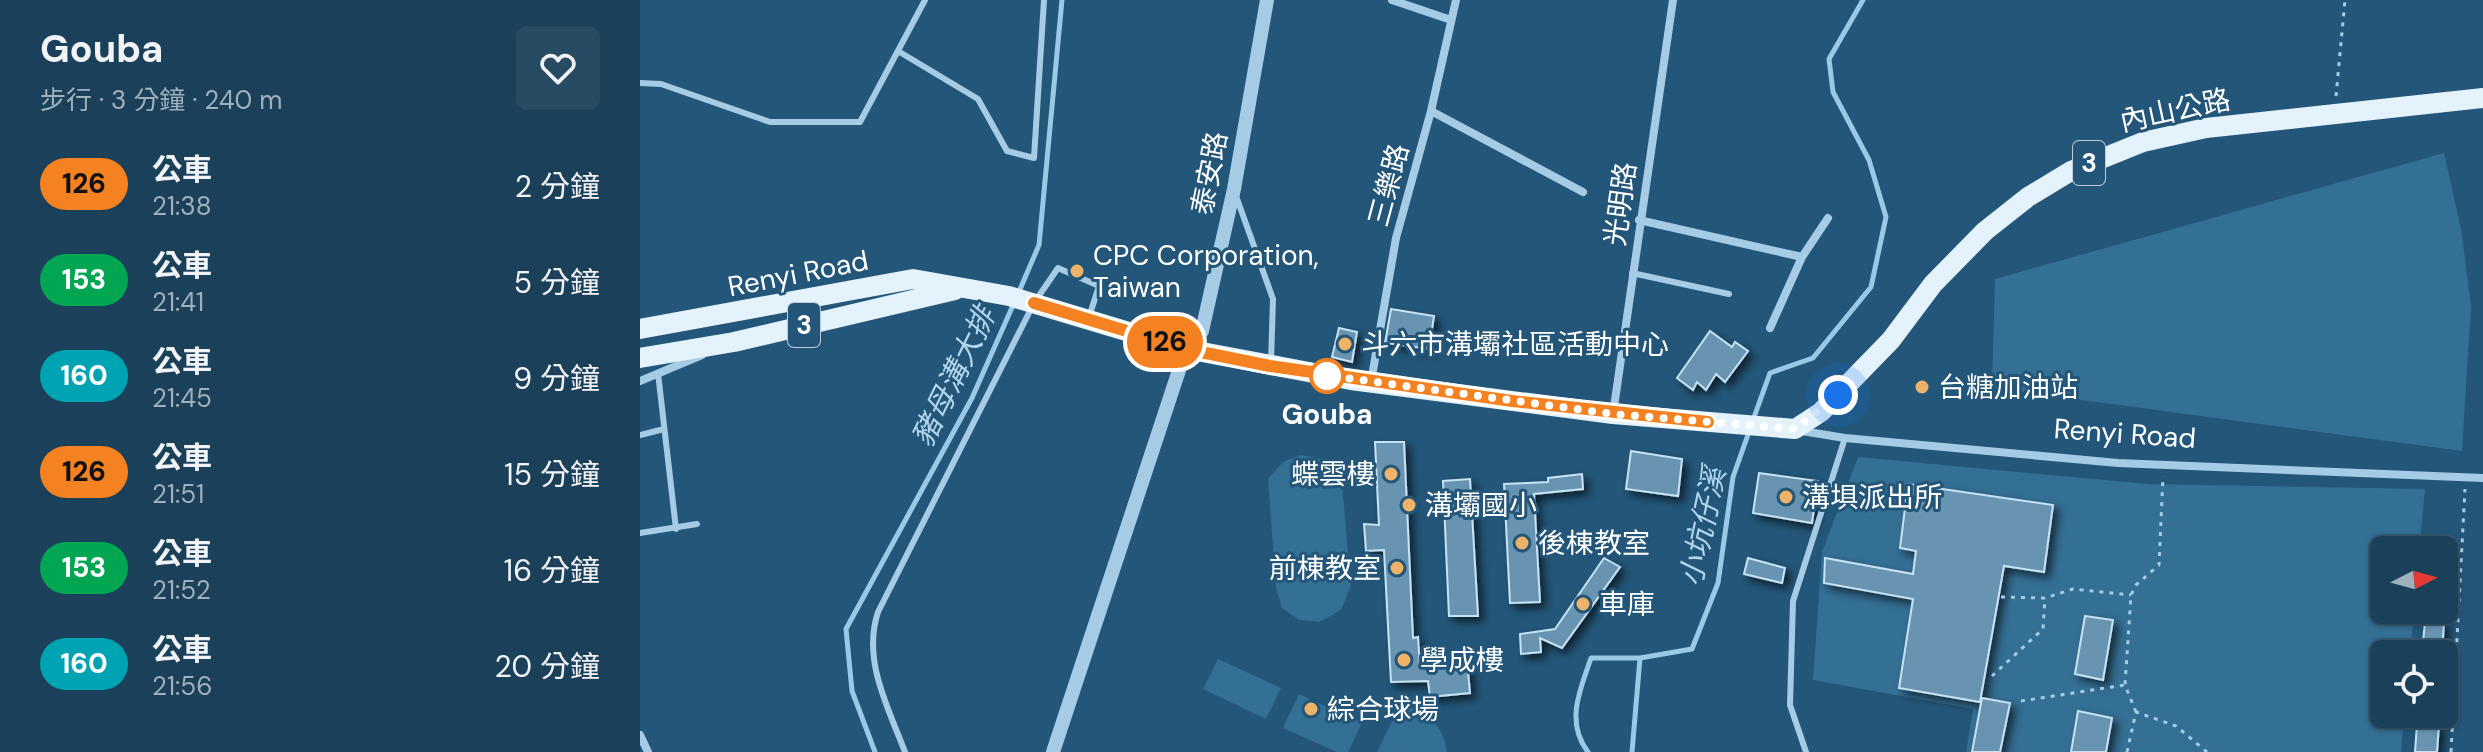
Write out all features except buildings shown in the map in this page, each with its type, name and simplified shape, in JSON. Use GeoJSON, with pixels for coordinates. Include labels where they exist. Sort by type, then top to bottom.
{"type":"FeatureCollection","features":[{"type":"Feature","properties":{"kind":"main road","name":"內山公路"},"geometry":{"type":"LineString","coordinates":[[1795,429],[1821,412],[1849,384],[1891,340],[1933,284],[1985,231],[2028,197],[2071,171],[2122,149],[2176,134],[2334,112],[2483,98]]}},
{"type":"Feature","properties":{"kind":"main road","name":"Renyi Road"},"geometry":{"type":"LineString","coordinates":[[640,329],[913,279],[1034,303]]}},
{"type":"Feature","properties":{"kind":"main road","name":"Renyi Road"},"geometry":{"type":"LineString","coordinates":[[640,358],[734,342],[966,288]]}},
{"type":"Feature","properties":{"kind":"main road","name":"3"},"geometry":{"type":"LineString","coordinates":[[1034,303],[1186,349],[1270,366],[1371,383],[1613,414]]}},
{"type":"Feature","properties":{"kind":"main road","name":"Renyi Road"},"geometry":{"type":"LineString","coordinates":[[1613,414],[1795,429]]}},
{"type":"Feature","properties":{"kind":"street","name":"泰安路"},"geometry":{"type":"LineString","coordinates":[[1053,752],[1186,349],[1202,331],[1234,189],[1267,0]]}},
{"type":"Feature","properties":{"kind":"street"},"geometry":{"type":"LineString","coordinates":[[1392,0],[1451,20]]}},
{"type":"Feature","properties":{"kind":"street","name":"三樂路"},"geometry":{"type":"LineString","coordinates":[[1371,383],[1396,238],[1431,111],[1456,0]]}},
{"type":"Feature","properties":{"kind":"street","name":"光明路"},"geometry":{"type":"LineString","coordinates":[[1613,414],[1673,0]]}},
{"type":"Feature","properties":{"kind":"street"},"geometry":{"type":"LineString","coordinates":[[1431,111],[1583,192]]}},
{"type":"Feature","properties":{"kind":"street"},"geometry":{"type":"LineString","coordinates":[[1770,328],[1802,257],[1828,218]]}},
{"type":"Feature","properties":{"kind":"street"},"geometry":{"type":"LineString","coordinates":[[1639,220],[1802,257]]}},
{"type":"Feature","properties":{"kind":"street"},"geometry":{"type":"LineString","coordinates":[[640,381],[734,342]]}},
{"type":"Feature","properties":{"kind":"street","name":"Renyi Road"},"geometry":{"type":"LineString","coordinates":[[1795,429],[1845,438],[2163,464],[2483,478]]}},
{"type":"Feature","properties":{"kind":"street"},"geometry":{"type":"LineString","coordinates":[[640,735],[648,752]]}},
{"type":"Feature","properties":{"kind":"lane"},"geometry":{"type":"LineString","coordinates":[[640,83],[661,84],[770,122],[860,122],[925,0]]}},
{"type":"Feature","properties":{"kind":"lane"},"geometry":{"type":"LineString","coordinates":[[898,51],[978,99],[1007,151],[1034,158],[1044,0]]}},
{"type":"Feature","properties":{"kind":"lane"},"geometry":{"type":"LineString","coordinates":[[1234,189],[1273,299],[1270,366]]}},
{"type":"Feature","properties":{"kind":"lane"},"geometry":{"type":"LineString","coordinates":[[905,752],[873,659],[872,630],[1034,303],[1058,268],[1099,286],[1088,319]]}},
{"type":"Feature","properties":{"kind":"lane"},"geometry":{"type":"LineString","coordinates":[[1632,273],[1729,294]]}},
{"type":"Feature","properties":{"kind":"lane"},"geometry":{"type":"LineString","coordinates":[[640,322],[723,316]]}},
{"type":"Feature","properties":{"kind":"lane"},"geometry":{"type":"LineString","coordinates":[[658,373],[676,529]]}},
{"type":"Feature","properties":{"kind":"lane"},"geometry":{"type":"LineString","coordinates":[[640,435],[664,429]]}},
{"type":"Feature","properties":{"kind":"lane"},"geometry":{"type":"LineString","coordinates":[[1806,752],[1790,705],[1793,601],[1845,438]]}},
{"type":"Feature","properties":{"kind":"lane"},"geometry":{"type":"LineString","coordinates":[[640,533],[697,524]]}},
{"type":"Feature","properties":{"kind":"path"},"geometry":{"type":"LineString","coordinates":[[2334,112],[2345,0]]}},
{"type":"Feature","properties":{"kind":"path"},"geometry":{"type":"LineString","coordinates":[[2127,752],[2136,712],[2125,685],[2131,595],[2136,585],[2159,565],[2163,464]]}},
{"type":"Feature","properties":{"kind":"path"},"geometry":{"type":"LineString","coordinates":[[2451,752],[2465,477]]}},
{"type":"Feature","properties":{"kind":"path"},"geometry":{"type":"LineString","coordinates":[[2001,597],[2045,598],[2073,589],[2131,595]]}},
{"type":"Feature","properties":{"kind":"path"},"geometry":{"type":"LineString","coordinates":[[1992,676],[2043,629],[2045,598]]}},
{"type":"Feature","properties":{"kind":"path"},"geometry":{"type":"LineString","coordinates":[[2021,701],[2125,685]]}},
{"type":"Feature","properties":{"kind":"path"},"geometry":{"type":"LineString","coordinates":[[2136,712],[2176,726],[2207,752]]}},
{"type":"Feature","properties":{"kind":"shaded area"},"geometry":{"type":"Polygon","coordinates":[[[2444,153],[2461,229],[2471,306],[2462,451],[1992,388],[1995,279],[2444,153]]]}},
{"type":"Feature","properties":{"kind":"shaded area"},"geometry":{"type":"Polygon","coordinates":[[[1301,455],[1321,459],[1341,473],[1351,585],[1341,610],[1320,622],[1299,620],[1282,608],[1276,588],[1268,479],[1283,462],[1301,455]]]}},
{"type":"Feature","properties":{"kind":"shaded area"},"geometry":{"type":"Polygon","coordinates":[[[1858,457],[2148,484],[2425,489],[2420,536],[2370,536],[2370,624],[2413,624],[2411,640],[2370,640],[2370,728],[2403,728],[2401,752],[1966,752],[1973,709],[1813,680],[1822,552],[1858,457]]]}},
{"type":"Feature","properties":{"kind":"shaded area","name":"綜合球場"},"geometry":{"type":"Polygon","coordinates":[[[1218,659],[1281,688],[1266,719],[1203,689],[1218,659]]]}},
{"type":"Feature","properties":{"kind":"shaded area","name":"綜合球場"},"geometry":{"type":"Polygon","coordinates":[[[1299,694],[1362,723],[1348,752],[1337,752],[1283,728],[1299,694]]]}},
{"type":"Feature","properties":{"kind":"shaded area"},"geometry":{"type":"Polygon","coordinates":[[[1400,704],[1432,720],[1442,733],[1447,752],[1377,752],[1400,704]]]}},
{"type":"Feature","properties":{"kind":"waterway","name":"豬母溝大排"},"geometry":{"type":"LineString","coordinates":[[1018,294],[1039,245],[1062,0]]}},
{"type":"Feature","properties":{"kind":"waterway","name":"小坑仔溪"},"geometry":{"type":"LineString","coordinates":[[1753,420],[1770,373],[1813,358],[1871,287],[1886,217],[1869,160],[1833,92],[1829,59],[1863,0]]}},
{"type":"Feature","properties":{"kind":"waterway","name":"豬母溝大排"},"geometry":{"type":"LineString","coordinates":[[875,752],[852,691],[846,629],[972,398],[1014,303]]}},
{"type":"Feature","properties":{"kind":"waterway","name":"小坑仔溪"},"geometry":{"type":"LineString","coordinates":[[1588,752],[1581,741],[1576,718],[1579,694],[1591,658],[1640,658],[1692,649],[1718,583],[1733,477],[1750,429]]}},
{"type":"Feature","properties":{"kind":"waterway"},"geometry":{"type":"LineString","coordinates":[[1632,752],[1640,658]]}},
{"type":"Feature","properties":{"kind":"bus line","name":"126"},"geometry":{"type":"LineString","coordinates":[[1034,303],[1186,349],[1270,366],[1371,383],[1613,414],[1708,422]]}},
{"type":"Feature","properties":{"kind":"place","name":"CPC Corporation, Taiwan"},"geometry":{"type":"Point","coordinates":[1077,271]}},
{"type":"Feature","properties":{"kind":"place","name":"斗六市溝壩社區活動中心"},"geometry":{"type":"Point","coordinates":[1345,344]}},
{"type":"Feature","properties":{"kind":"place","name":"Gouba"},"geometry":{"type":"Point","coordinates":[1327,376]}},
{"type":"Feature","properties":{"kind":"place","name":"台糖加油站"},"geometry":{"type":"Point","coordinates":[1922,387]}},
{"type":"Feature","properties":{"kind":"place","name":"蝶雲樓"},"geometry":{"type":"Point","coordinates":[1391,474]}},
{"type":"Feature","properties":{"kind":"place","name":"溝埧派出所"},"geometry":{"type":"Point","coordinates":[1786,497]}},
{"type":"Feature","properties":{"kind":"place","name":"溝壩國小"},"geometry":{"type":"Point","coordinates":[1409,505]}},
{"type":"Feature","properties":{"kind":"place","name":"後棟教室"},"geometry":{"type":"Point","coordinates":[1522,543]}},
{"type":"Feature","properties":{"kind":"place","name":"前棟教室"},"geometry":{"type":"Point","coordinates":[1397,568]}},
{"type":"Feature","properties":{"kind":"place","name":"車庫"},"geometry":{"type":"Point","coordinates":[1583,604]}},
{"type":"Feature","properties":{"kind":"place","name":"學成樓"},"geometry":{"type":"Point","coordinates":[1404,660]}},
{"type":"Feature","properties":{"kind":"place","name":"綜合球場"},"geometry":{"type":"Point","coordinates":[1311,709]}},
{"type":"Feature","properties":{"kind":"route"},"geometry":{"type":"LineString","coordinates":[[1327,376],[1324,375],[1613,414],[1795,429],[1821,412],[1838,395]]}}]}
